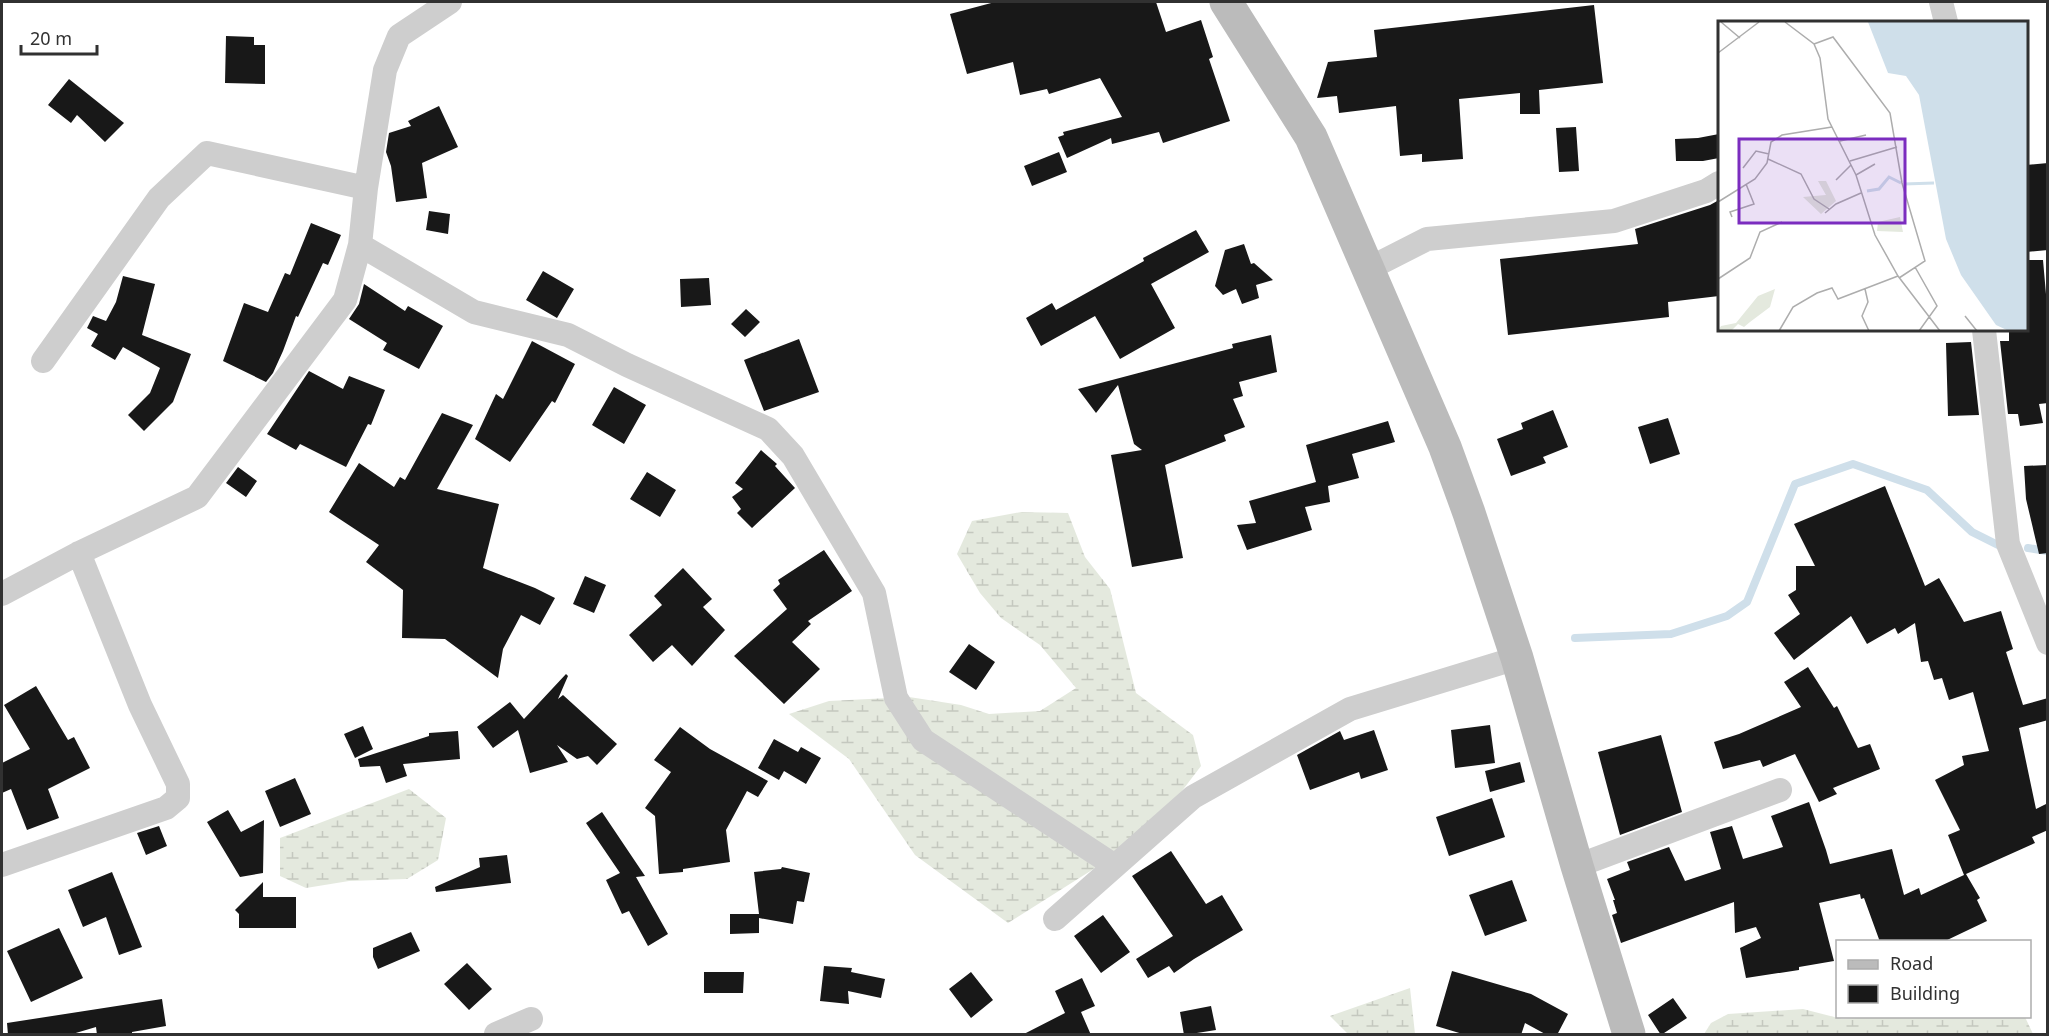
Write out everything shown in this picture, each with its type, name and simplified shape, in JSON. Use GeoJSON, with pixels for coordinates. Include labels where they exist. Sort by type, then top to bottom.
{"type":"FeatureCollection","features":[{"type":"Feature","properties":{"kind":"main road"},"geometry":{"type":"LineString","coordinates":[[1226,2],[1311,137],[1445,447],[1517,658],[1629,1035]]}},
{"type":"Feature","properties":{"kind":"street"},"geometry":{"type":"LineString","coordinates":[[2,594],[79,553],[197,498],[345,300],[360,245],[366,188],[385,70],[399,36],[450,2]]}},
{"type":"Feature","properties":{"kind":"street"},"geometry":{"type":"LineString","coordinates":[[1941,2],[1946,21]]}},
{"type":"Feature","properties":{"kind":"street"},"geometry":{"type":"LineString","coordinates":[[43,361],[159,198],[207,153],[366,188]]}},
{"type":"Feature","properties":{"kind":"street"},"geometry":{"type":"LineString","coordinates":[[1368,269],[1426,239],[1614,221],[1706,191],[1718,184]]}},
{"type":"Feature","properties":{"kind":"street"},"geometry":{"type":"LineString","coordinates":[[360,245],[474,312],[568,335],[627,365],[768,429],[793,456],[874,593],[896,698],[923,740],[1115,866]]}},
{"type":"Feature","properties":{"kind":"street"},"geometry":{"type":"LineString","coordinates":[[1984,332],[2008,544],[2048,643]]}},
{"type":"Feature","properties":{"kind":"street"},"geometry":{"type":"LineString","coordinates":[[2,865],[166,808],[178,798],[178,784],[173,771],[140,705],[79,553]]}},
{"type":"Feature","properties":{"kind":"street"},"geometry":{"type":"LineString","coordinates":[[1055,919],[1193,797],[1350,709],[1517,658]]}},
{"type":"Feature","properties":{"kind":"street"},"geometry":{"type":"LineString","coordinates":[[1577,866],[1780,790]]}},
{"type":"Feature","properties":{"kind":"street"},"geometry":{"type":"LineString","coordinates":[[496,1035],[531,1019]]}},
{"type":"Feature","properties":{"kind":"green space"},"geometry":{"type":"Polygon","coordinates":[[[1021,512],[1068,513],[1085,557],[1110,589],[1136,693],[1193,735],[1201,766],[1149,834],[1008,923],[915,855],[849,759],[789,714],[829,701],[909,697],[961,705],[989,714],[1040,711],[1076,688],[1040,645],[1001,618],[980,593],[957,554],[972,521],[1021,512]]]}},
{"type":"Feature","properties":{"kind":"green space"},"geometry":{"type":"Polygon","coordinates":[[[409,789],[446,818],[438,860],[407,879],[349,881],[306,888],[280,876],[280,838],[409,789]]]}},
{"type":"Feature","properties":{"kind":"green space"},"geometry":{"type":"Polygon","coordinates":[[[1410,988],[1415,1034],[1348,1034],[1330,1016],[1410,988]]]}},
{"type":"Feature","properties":{"kind":"green space"},"geometry":{"type":"Polygon","coordinates":[[[1803,1009],[1842,1019],[2025,1018],[2033,1034],[1704,1034],[1711,1023],[1728,1014],[1803,1009]]]}},
{"type":"Feature","properties":{"kind":"building"},"geometry":{"type":"Polygon","coordinates":[[[995,2],[1156,2],[1166,32],[1201,20],[1213,57],[1209,59],[1230,121],[1163,143],[1159,132],[1112,144],[1111,138],[1067,158],[1058,137],[1064,135],[1063,132],[1122,117],[1100,78],[1049,94],[1047,89],[1020,95],[1013,62],[967,74],[950,14],[995,2]]]}},
{"type":"Feature","properties":{"kind":"building"},"geometry":{"type":"Polygon","coordinates":[[[1594,5],[1603,83],[1539,90],[1540,114],[1520,114],[1520,93],[1459,99],[1463,159],[1422,162],[1422,154],[1400,156],[1396,106],[1339,113],[1337,96],[1317,98],[1328,62],[1377,57],[1374,30],[1594,5]]]}},
{"type":"Feature","properties":{"kind":"building"},"geometry":{"type":"Polygon","coordinates":[[[226,36],[254,37],[254,45],[265,45],[265,84],[225,83],[226,36]]]}},
{"type":"Feature","properties":{"kind":"building"},"geometry":{"type":"Polygon","coordinates":[[[69,79],[124,123],[105,142],[77,115],[71,123],[48,105],[69,79]]]}},
{"type":"Feature","properties":{"kind":"building"},"geometry":{"type":"Polygon","coordinates":[[[439,106],[458,147],[422,163],[427,198],[396,202],[391,166],[386,152],[389,133],[411,126],[408,121],[439,106]]]}},
{"type":"Feature","properties":{"kind":"building"},"geometry":{"type":"Polygon","coordinates":[[[1576,127],[1579,171],[1559,172],[1556,128],[1576,127]]]}},
{"type":"Feature","properties":{"kind":"building"},"geometry":{"type":"Polygon","coordinates":[[[1718,134],[1718,158],[1703,161],[1676,161],[1675,139],[1718,134]]]}},
{"type":"Feature","properties":{"kind":"building"},"geometry":{"type":"Polygon","coordinates":[[[1059,152],[1067,172],[1032,186],[1024,166],[1059,152]]]}},
{"type":"Feature","properties":{"kind":"building"},"geometry":{"type":"Polygon","coordinates":[[[2048,163],[2048,250],[2028,252],[2028,165],[2048,163]]]}},
{"type":"Feature","properties":{"kind":"building"},"geometry":{"type":"Polygon","coordinates":[[[1718,201],[1718,296],[1668,302],[1669,317],[1508,335],[1500,259],[1638,244],[1635,229],[1718,201]]]}},
{"type":"Feature","properties":{"kind":"building"},"geometry":{"type":"Polygon","coordinates":[[[429,211],[450,214],[448,234],[426,230],[429,211]]]}},
{"type":"Feature","properties":{"kind":"building"},"geometry":{"type":"Polygon","coordinates":[[[311,223],[341,235],[328,265],[323,263],[298,317],[296,316],[273,373],[266,382],[223,361],[244,303],[268,312],[285,273],[290,275],[311,223]]]}},
{"type":"Feature","properties":{"kind":"building"},"geometry":{"type":"Polygon","coordinates":[[[1196,230],[1209,252],[1151,284],[1175,328],[1120,359],[1095,316],[1041,346],[1026,318],[1052,303],[1056,310],[1144,261],[1143,258],[1196,230]]]}},
{"type":"Feature","properties":{"kind":"building"},"geometry":{"type":"Polygon","coordinates":[[[1244,244],[1251,264],[1254,263],[1273,280],[1256,285],[1259,298],[1242,304],[1236,289],[1223,295],[1215,286],[1225,250],[1244,244]]]}},
{"type":"Feature","properties":{"kind":"building"},"geometry":{"type":"Polygon","coordinates":[[[2028,260],[2043,260],[2048,317],[2048,403],[2039,404],[2043,423],[2020,426],[2018,414],[2008,414],[2000,341],[2009,341],[2009,332],[2028,332],[2028,260]]]}},
{"type":"Feature","properties":{"kind":"building"},"geometry":{"type":"Polygon","coordinates":[[[543,271],[574,289],[557,318],[526,300],[543,271]]]}},
{"type":"Feature","properties":{"kind":"building"},"geometry":{"type":"Polygon","coordinates":[[[123,276],[155,284],[142,335],[191,354],[173,402],[144,431],[128,415],[150,393],[160,368],[123,347],[115,360],[91,346],[98,334],[87,328],[93,316],[106,321],[116,302],[123,276]]]}},
{"type":"Feature","properties":{"kind":"building"},"geometry":{"type":"Polygon","coordinates":[[[709,278],[711,305],[681,307],[680,279],[709,278]]]}},
{"type":"Feature","properties":{"kind":"building"},"geometry":{"type":"Polygon","coordinates":[[[364,284],[405,311],[408,306],[443,326],[419,369],[383,350],[387,343],[349,319],[359,304],[364,284]]]}},
{"type":"Feature","properties":{"kind":"building"},"geometry":{"type":"Polygon","coordinates":[[[746,309],[760,322],[745,337],[731,324],[746,309]]]}},
{"type":"Feature","properties":{"kind":"building"},"geometry":{"type":"Polygon","coordinates":[[[1271,335],[1277,372],[1239,382],[1243,396],[1233,399],[1245,427],[1224,435],[1226,441],[1165,465],[1183,558],[1132,567],[1111,455],[1142,450],[1134,444],[1118,385],[1096,413],[1078,389],[1233,348],[1232,344],[1271,335]]]}},
{"type":"Feature","properties":{"kind":"building"},"geometry":{"type":"Polygon","coordinates":[[[799,339],[819,392],[764,411],[744,360],[799,339]]]}},
{"type":"Feature","properties":{"kind":"building"},"geometry":{"type":"Polygon","coordinates":[[[532,341],[575,364],[555,403],[552,401],[510,462],[475,439],[496,394],[503,399],[532,341]]]}},
{"type":"Feature","properties":{"kind":"building"},"geometry":{"type":"Polygon","coordinates":[[[1971,342],[1979,415],[1948,416],[1946,343],[1971,342]]]}},
{"type":"Feature","properties":{"kind":"building"},"geometry":{"type":"Polygon","coordinates":[[[309,371],[343,389],[349,376],[385,390],[371,425],[368,424],[346,467],[300,444],[296,450],[267,434],[309,371]]]}},
{"type":"Feature","properties":{"kind":"building"},"geometry":{"type":"Polygon","coordinates":[[[614,387],[646,405],[624,444],[592,425],[614,387]]]}},
{"type":"Feature","properties":{"kind":"building"},"geometry":{"type":"Polygon","coordinates":[[[1553,410],[1568,447],[1543,457],[1546,463],[1511,476],[1497,439],[1523,429],[1521,423],[1553,410]]]}},
{"type":"Feature","properties":{"kind":"building"},"geometry":{"type":"Polygon","coordinates":[[[442,413],[473,425],[437,489],[499,504],[483,568],[555,598],[540,625],[521,615],[503,649],[498,678],[445,639],[402,638],[403,590],[366,562],[379,545],[329,512],[359,463],[394,487],[400,477],[405,480],[442,413]]]}},
{"type":"Feature","properties":{"kind":"building"},"geometry":{"type":"Polygon","coordinates":[[[1668,418],[1680,454],[1650,464],[1638,427],[1668,418]]]}},
{"type":"Feature","properties":{"kind":"building"},"geometry":{"type":"Polygon","coordinates":[[[1388,421],[1395,442],[1352,454],[1359,478],[1328,486],[1330,502],[1305,507],[1312,530],[1247,550],[1237,525],[1256,523],[1249,501],[1316,482],[1306,445],[1388,421]]]}},
{"type":"Feature","properties":{"kind":"building"},"geometry":{"type":"Polygon","coordinates":[[[761,450],[777,464],[775,466],[795,488],[752,528],[737,513],[741,509],[732,497],[743,489],[735,483],[761,450]]]}},
{"type":"Feature","properties":{"kind":"building"},"geometry":{"type":"Polygon","coordinates":[[[2048,465],[2048,553],[2039,554],[2026,499],[2024,466],[2048,465]]]}},
{"type":"Feature","properties":{"kind":"building"},"geometry":{"type":"Polygon","coordinates":[[[238,467],[257,481],[246,497],[226,483],[238,467]]]}},
{"type":"Feature","properties":{"kind":"building"},"geometry":{"type":"Polygon","coordinates":[[[647,472],[676,490],[660,517],[630,499],[647,472]]]}},
{"type":"Feature","properties":{"kind":"building"},"geometry":{"type":"Polygon","coordinates":[[[1885,486],[1925,586],[1939,578],[1964,622],[2001,611],[2013,649],[2006,652],[2023,705],[2048,698],[2048,720],[2019,728],[2036,809],[2048,803],[2048,830],[2032,837],[2035,843],[1966,874],[1980,898],[1977,900],[1987,921],[1947,940],[1879,940],[1864,898],[1861,899],[1860,894],[1819,903],[1834,961],[1799,967],[1799,970],[1746,978],[1740,948],[1761,938],[1756,927],[1735,933],[1734,902],[1621,943],[1612,915],[1617,913],[1613,900],[1615,900],[1607,879],[1630,870],[1627,862],[1669,847],[1685,881],[1721,869],[1710,832],[1732,826],[1743,859],[1783,847],[1771,816],[1809,802],[1830,864],[1892,849],[1904,895],[1919,888],[1921,895],[1964,875],[1948,835],[1960,830],[1935,780],[1964,765],[1962,756],[1989,751],[1973,692],[1949,700],[1942,678],[1934,680],[1928,661],[1921,662],[1915,623],[1898,634],[1895,628],[1867,644],[1851,616],[1794,660],[1774,633],[1800,614],[1788,595],[1796,590],[1796,566],[1815,566],[1794,524],[1885,486]]]}},
{"type":"Feature","properties":{"kind":"building"},"geometry":{"type":"Polygon","coordinates":[[[824,550],[852,591],[808,621],[811,624],[792,642],[820,669],[784,704],[734,656],[787,609],[773,590],[780,584],[778,580],[824,550]]]}},
{"type":"Feature","properties":{"kind":"building"},"geometry":{"type":"Polygon","coordinates":[[[683,568],[712,599],[703,607],[725,630],[692,666],[672,645],[653,662],[629,635],[662,605],[654,596],[683,568]]]}},
{"type":"Feature","properties":{"kind":"building"},"geometry":{"type":"Polygon","coordinates":[[[585,576],[606,585],[594,613],[573,604],[585,576]]]}},
{"type":"Feature","properties":{"kind":"building"},"geometry":{"type":"Polygon","coordinates":[[[969,644],[995,662],[976,690],[949,672],[969,644]]]}},
{"type":"Feature","properties":{"kind":"building"},"geometry":{"type":"Polygon","coordinates":[[[1808,667],[1834,708],[1837,706],[1858,748],[1870,744],[1880,769],[1833,788],[1837,794],[1819,802],[1795,754],[1763,767],[1760,760],[1723,769],[1714,742],[1739,734],[1801,707],[1784,682],[1808,667]]]}},
{"type":"Feature","properties":{"kind":"building"},"geometry":{"type":"Polygon","coordinates":[[[566,674],[568,676],[558,699],[563,695],[617,744],[597,765],[588,756],[577,759],[557,745],[568,762],[530,773],[518,730],[493,748],[477,727],[510,702],[524,719],[566,674]]]}},
{"type":"Feature","properties":{"kind":"building"},"geometry":{"type":"Polygon","coordinates":[[[36,686],[68,740],[74,737],[90,768],[48,789],[59,818],[27,830],[11,789],[2,793],[2,763],[30,749],[4,705],[36,686]]]}},
{"type":"Feature","properties":{"kind":"building"},"geometry":{"type":"Polygon","coordinates":[[[1490,725],[1495,763],[1455,768],[1451,730],[1490,725]]]}},
{"type":"Feature","properties":{"kind":"building"},"geometry":{"type":"Polygon","coordinates":[[[363,726],[373,749],[355,758],[344,734],[363,726]]]}},
{"type":"Feature","properties":{"kind":"building"},"geometry":{"type":"Polygon","coordinates":[[[680,727],[710,749],[768,781],[758,797],[747,791],[726,830],[730,862],[683,869],[683,872],[659,874],[655,816],[645,808],[671,772],[654,760],[680,727]]]}},
{"type":"Feature","properties":{"kind":"building"},"geometry":{"type":"Polygon","coordinates":[[[1374,730],[1388,770],[1361,779],[1359,772],[1310,790],[1297,755],[1340,731],[1344,740],[1374,730]]]}},
{"type":"Feature","properties":{"kind":"building"},"geometry":{"type":"Polygon","coordinates":[[[458,731],[460,759],[403,764],[407,776],[386,783],[380,766],[360,767],[358,759],[429,736],[429,733],[458,731]]]}},
{"type":"Feature","properties":{"kind":"building"},"geometry":{"type":"Polygon","coordinates":[[[1661,735],[1682,812],[1620,835],[1598,752],[1661,735]]]}},
{"type":"Feature","properties":{"kind":"building"},"geometry":{"type":"Polygon","coordinates":[[[774,739],[798,752],[801,747],[821,758],[806,784],[784,771],[779,780],[758,768],[774,739]]]}},
{"type":"Feature","properties":{"kind":"building"},"geometry":{"type":"Polygon","coordinates":[[[1520,762],[1525,782],[1490,792],[1485,771],[1520,762]]]}},
{"type":"Feature","properties":{"kind":"building"},"geometry":{"type":"Polygon","coordinates":[[[295,778],[311,814],[280,827],[265,791],[295,778]]]}},
{"type":"Feature","properties":{"kind":"building"},"geometry":{"type":"Polygon","coordinates":[[[1492,798],[1505,837],[1449,856],[1436,817],[1492,798]]]}},
{"type":"Feature","properties":{"kind":"building"},"geometry":{"type":"Polygon","coordinates":[[[228,810],[241,832],[264,820],[263,873],[240,877],[207,822],[228,810]]]}},
{"type":"Feature","properties":{"kind":"building"},"geometry":{"type":"Polygon","coordinates":[[[602,812],[645,876],[636,877],[668,934],[648,946],[629,911],[622,914],[606,880],[620,873],[586,823],[602,812]]]}},
{"type":"Feature","properties":{"kind":"building"},"geometry":{"type":"Polygon","coordinates":[[[159,826],[167,846],[146,855],[137,833],[159,826]]]}},
{"type":"Feature","properties":{"kind":"building"},"geometry":{"type":"Polygon","coordinates":[[[1171,851],[1206,904],[1222,895],[1243,930],[1174,973],[1169,966],[1148,978],[1136,959],[1173,936],[1132,876],[1171,851]]]}},
{"type":"Feature","properties":{"kind":"building"},"geometry":{"type":"Polygon","coordinates":[[[507,855],[511,883],[436,892],[435,887],[480,867],[479,858],[507,855]]]}},
{"type":"Feature","properties":{"kind":"building"},"geometry":{"type":"Polygon","coordinates":[[[782,867],[810,873],[804,902],[797,901],[793,924],[759,918],[759,933],[730,934],[730,914],[759,914],[754,872],[782,867]]]}},
{"type":"Feature","properties":{"kind":"building"},"geometry":{"type":"Polygon","coordinates":[[[112,872],[142,947],[119,955],[106,917],[83,927],[68,890],[112,872]]]}},
{"type":"Feature","properties":{"kind":"building"},"geometry":{"type":"Polygon","coordinates":[[[1512,880],[1527,921],[1485,936],[1469,895],[1512,880]]]}},
{"type":"Feature","properties":{"kind":"building"},"geometry":{"type":"Polygon","coordinates":[[[263,882],[263,897],[296,897],[296,928],[239,928],[239,914],[235,910],[263,882]]]}},
{"type":"Feature","properties":{"kind":"building"},"geometry":{"type":"Polygon","coordinates":[[[1103,915],[1130,952],[1101,973],[1074,936],[1103,915]]]}},
{"type":"Feature","properties":{"kind":"building"},"geometry":{"type":"Polygon","coordinates":[[[59,928],[83,978],[31,1002],[7,951],[59,928]]]}},
{"type":"Feature","properties":{"kind":"building"},"geometry":{"type":"Polygon","coordinates":[[[411,932],[420,951],[378,969],[373,957],[373,948],[411,932]]]}},
{"type":"Feature","properties":{"kind":"building"},"geometry":{"type":"Polygon","coordinates":[[[467,963],[492,989],[469,1010],[444,984],[467,963]]]}},
{"type":"Feature","properties":{"kind":"building"},"geometry":{"type":"Polygon","coordinates":[[[824,966],[852,968],[851,972],[885,979],[881,998],[848,991],[849,1004],[820,1001],[824,966]]]}},
{"type":"Feature","properties":{"kind":"building"},"geometry":{"type":"Polygon","coordinates":[[[1452,971],[1531,994],[1568,1014],[1557,1035],[1547,1035],[1525,1023],[1521,1035],[1466,1035],[1436,1026],[1452,971]]]}},
{"type":"Feature","properties":{"kind":"building"},"geometry":{"type":"Polygon","coordinates":[[[704,972],[744,972],[743,993],[704,993],[704,972]]]}},
{"type":"Feature","properties":{"kind":"building"},"geometry":{"type":"Polygon","coordinates":[[[971,972],[993,1000],[971,1018],[949,989],[971,972]]]}},
{"type":"Feature","properties":{"kind":"building"},"geometry":{"type":"Polygon","coordinates":[[[1082,978],[1095,1006],[1081,1012],[1091,1035],[1022,1035],[1065,1013],[1055,991],[1082,978]]]}},
{"type":"Feature","properties":{"kind":"building"},"geometry":{"type":"Polygon","coordinates":[[[1673,998],[1687,1018],[1661,1035],[1648,1015],[1673,998]]]}},
{"type":"Feature","properties":{"kind":"building"},"geometry":{"type":"Polygon","coordinates":[[[162,999],[166,1026],[132,1032],[132,1035],[97,1035],[96,1027],[69,1035],[8,1035],[7,1023],[162,999]]]}},
{"type":"Feature","properties":{"kind":"building"},"geometry":{"type":"Polygon","coordinates":[[[1211,1006],[1216,1030],[1184,1035],[1180,1012],[1211,1006]]]}},
{"type":"Feature","properties":{"kind":"waterway"},"geometry":{"type":"LineString","coordinates":[[1575,638],[1671,634],[1727,616],[1747,602],[1795,484],[1853,464],[1927,490],[1972,532],[1998,545]]}},
{"type":"Feature","properties":{"kind":"waterway"},"geometry":{"type":"LineString","coordinates":[[2028,548],[2047,551]]}}]}
